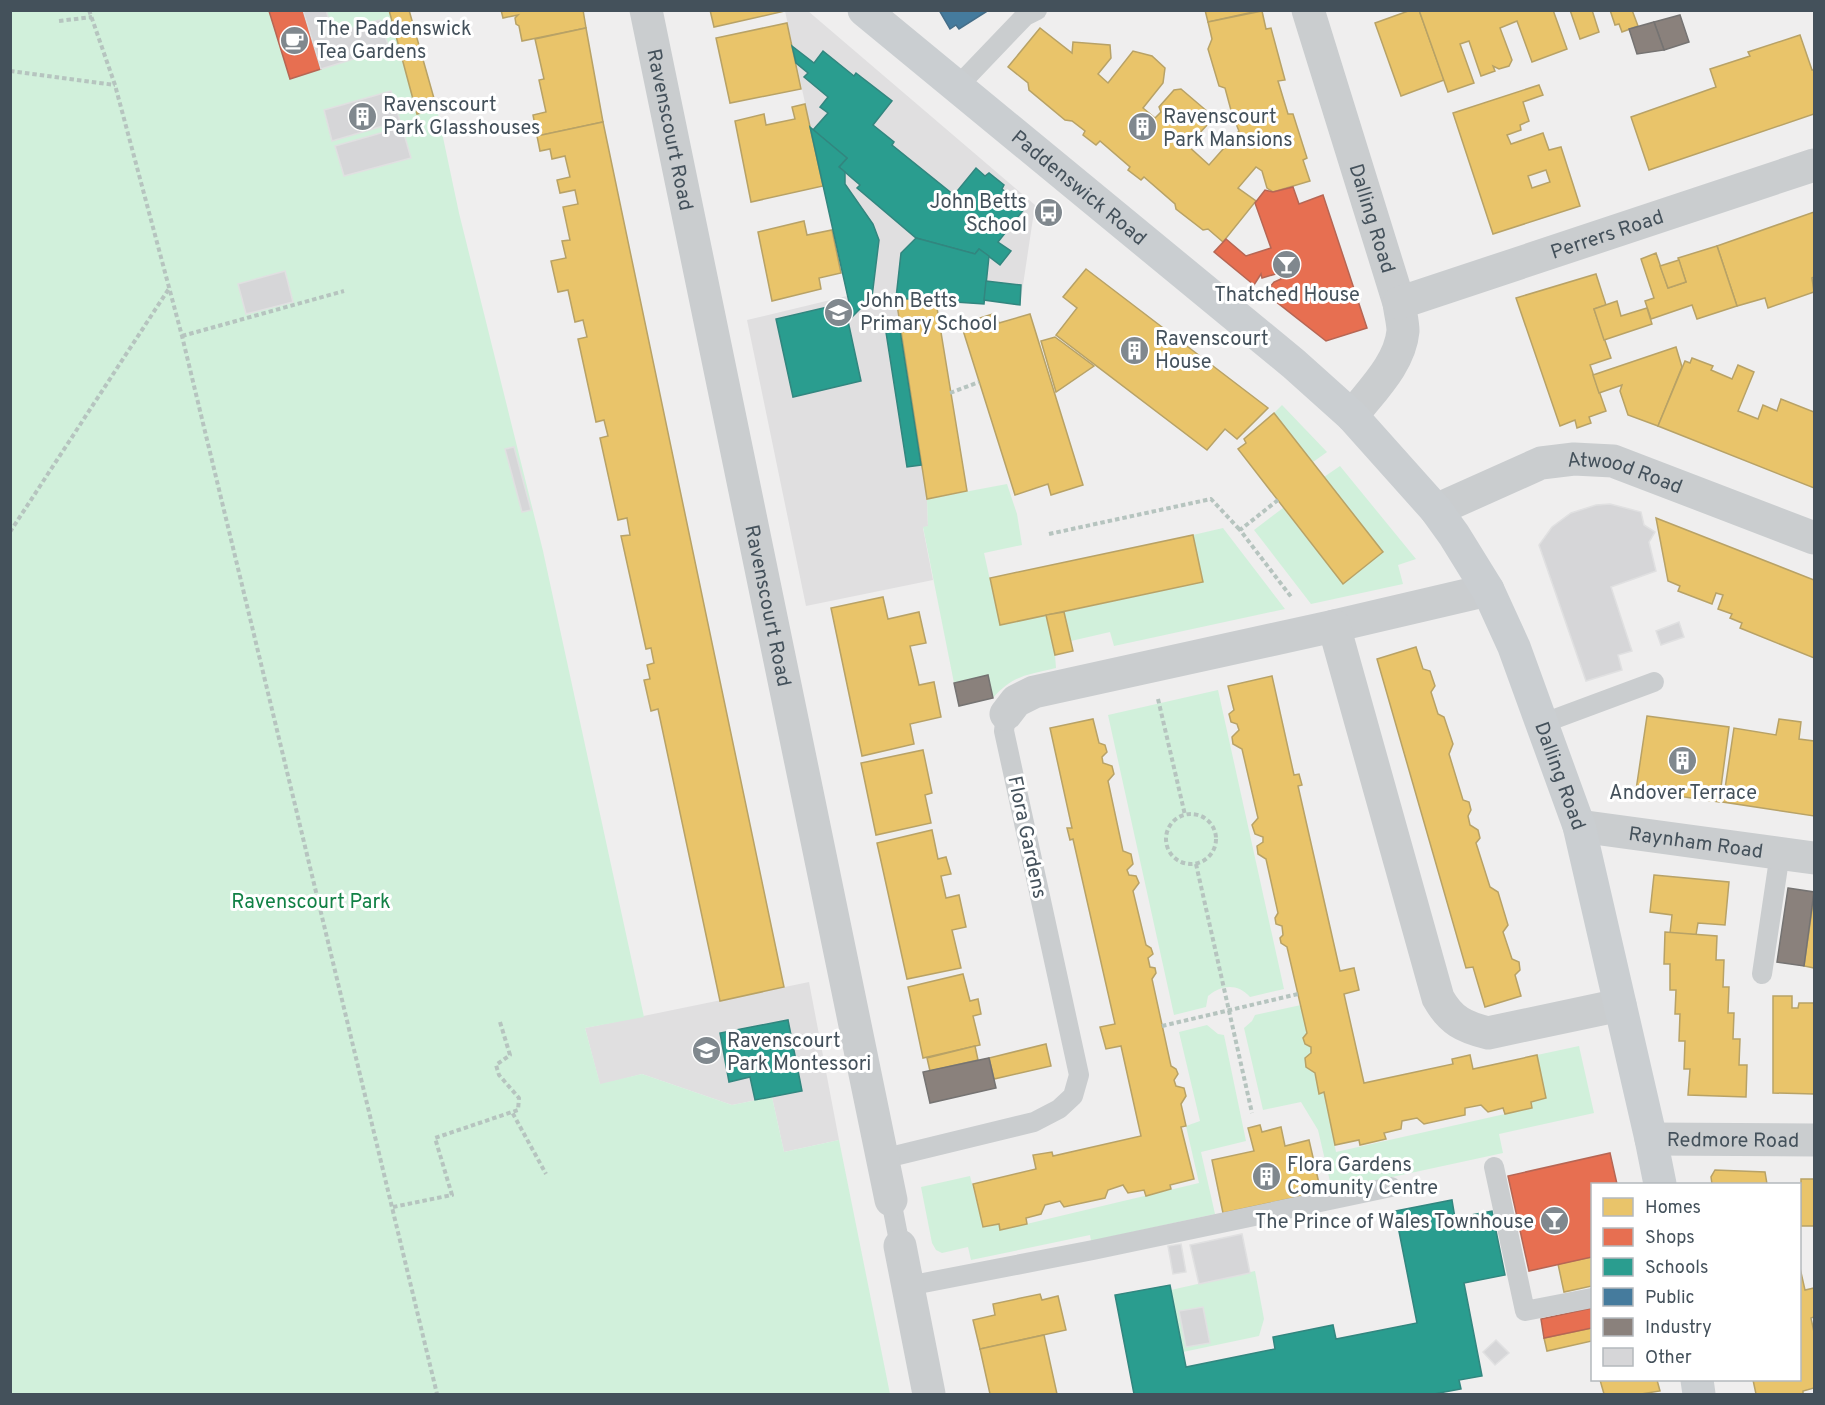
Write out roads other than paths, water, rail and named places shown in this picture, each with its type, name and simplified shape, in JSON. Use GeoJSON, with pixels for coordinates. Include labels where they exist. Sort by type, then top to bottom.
{"type":"FeatureCollection","features":[{"type":"Feature","properties":{"kind":"main road","name":"Paddenswick Road"},"geometry":{"type":"LineString","coordinates":[[864,10],[1294,364]]}},
{"type":"Feature","properties":{"kind":"main road","name":"Dalling Road"},"geometry":{"type":"LineString","coordinates":[[1294,364],[1352,416],[1436,510],[1488,590],[1514,647],[1579,826],[1660,1183]]}},
{"type":"Feature","properties":{"kind":"street","name":"Ravenscourt Road"},"geometry":{"type":"LineString","coordinates":[[646,10],[891,1200]]}},
{"type":"Feature","properties":{"kind":"street","name":"Dalling Road"},"geometry":{"type":"LineString","coordinates":[[1308,10],[1399,303],[1403,329],[1393,362],[1352,416]]}},
{"type":"Feature","properties":{"kind":"street","name":"Perrers Road"},"geometry":{"type":"LineString","coordinates":[[1399,303],[1815,165]]}},
{"type":"Feature","properties":{"kind":"street","name":"Atwood Road"},"geometry":{"type":"LineString","coordinates":[[1436,510],[1541,463],[1574,459],[1613,461],[1815,538]]}},
{"type":"Feature","properties":{"kind":"street","name":"Flora Gardens"},"geometry":{"type":"LineString","coordinates":[[1006,714],[1016,701],[1034,692],[1488,590]]}},
{"type":"Feature","properties":{"kind":"street"},"geometry":{"type":"LineString","coordinates":[[1325,628],[1438,998],[1444,1008],[1452,1018],[1468,1028],[1488,1034],[1620,1005]]}},
{"type":"Feature","properties":{"kind":"street","name":"Raynham Road"},"geometry":{"type":"LineString","coordinates":[[1579,826],[1815,858]]}},
{"type":"Feature","properties":{"kind":"street","name":"Redmore Road"},"geometry":{"type":"LineString","coordinates":[[1651,1139],[1815,1140]]}},
{"type":"Feature","properties":{"kind":"street"},"geometry":{"type":"LineString","coordinates":[[900,1246],[929,1395]]}},
{"type":"Feature","properties":{"kind":"lane"},"geometry":{"type":"LineString","coordinates":[[957,87],[1025,16],[1037,10]]}},
{"type":"Feature","properties":{"kind":"lane"},"geometry":{"type":"LineString","coordinates":[[1542,724],[1654,682]]}},
{"type":"Feature","properties":{"kind":"lane","name":"Flora Gardens"},"geometry":{"type":"LineString","coordinates":[[882,1159],[1034,1122],[1059,1109],[1073,1096],[1079,1075],[1004,731],[1006,714]]}},
{"type":"Feature","properties":{"kind":"lane"},"geometry":{"type":"LineString","coordinates":[[1762,974],[1780,853]]}},
{"type":"Feature","properties":{"kind":"lane"},"geometry":{"type":"LineString","coordinates":[[1494,1167],[1525,1311],[1591,1298]]}},
{"type":"Feature","properties":{"kind":"lane"},"geometry":{"type":"LineString","coordinates":[[908,1287],[1390,1186]]}},
{"type":"Feature","properties":{"kind":"lane"},"geometry":{"type":"LineString","coordinates":[[891,1200],[900,1246]]}},
{"type":"Feature","properties":{"kind":"place","name":"The Paddenswick Tea Gardens"},"geometry":{"type":"Point","coordinates":[295,40]}},
{"type":"Feature","properties":{"kind":"place","name":"Ravenscourt Park Glasshouses"},"geometry":{"type":"Point","coordinates":[362,116]}},
{"type":"Feature","properties":{"kind":"place","name":"Ravenscourt Park Mansions"},"geometry":{"type":"Point","coordinates":[1142,127]}},
{"type":"Feature","properties":{"kind":"place","name":"John Betts School"},"geometry":{"type":"Point","coordinates":[1048,212]}},
{"type":"Feature","properties":{"kind":"place","name":"Thatched House"},"geometry":{"type":"Point","coordinates":[1287,264]}},
{"type":"Feature","properties":{"kind":"place","name":"John Betts Primary School"},"geometry":{"type":"Point","coordinates":[839,312]}},
{"type":"Feature","properties":{"kind":"place","name":"Ravenscourt House"},"geometry":{"type":"Point","coordinates":[1134,350]}},
{"type":"Feature","properties":{"kind":"place","name":"Andover Terrace"},"geometry":{"type":"Point","coordinates":[1683,761]}},
{"type":"Feature","properties":{"kind":"place","name":"Ravenscourt Park Montessori"},"geometry":{"type":"Point","coordinates":[706,1051]}},
{"type":"Feature","properties":{"kind":"place","name":"Flora Gardens Comunity Centre"},"geometry":{"type":"Point","coordinates":[1266,1176]}},
{"type":"Feature","properties":{"kind":"place","name":"The Prince of Wales Townhouse"},"geometry":{"type":"Point","coordinates":[1555,1221]}},
{"type":"Feature","properties":{"kind":"park label","name":"Ravenscourt Park"},"geometry":{"type":"Point","coordinates":[311,901]}}]}
